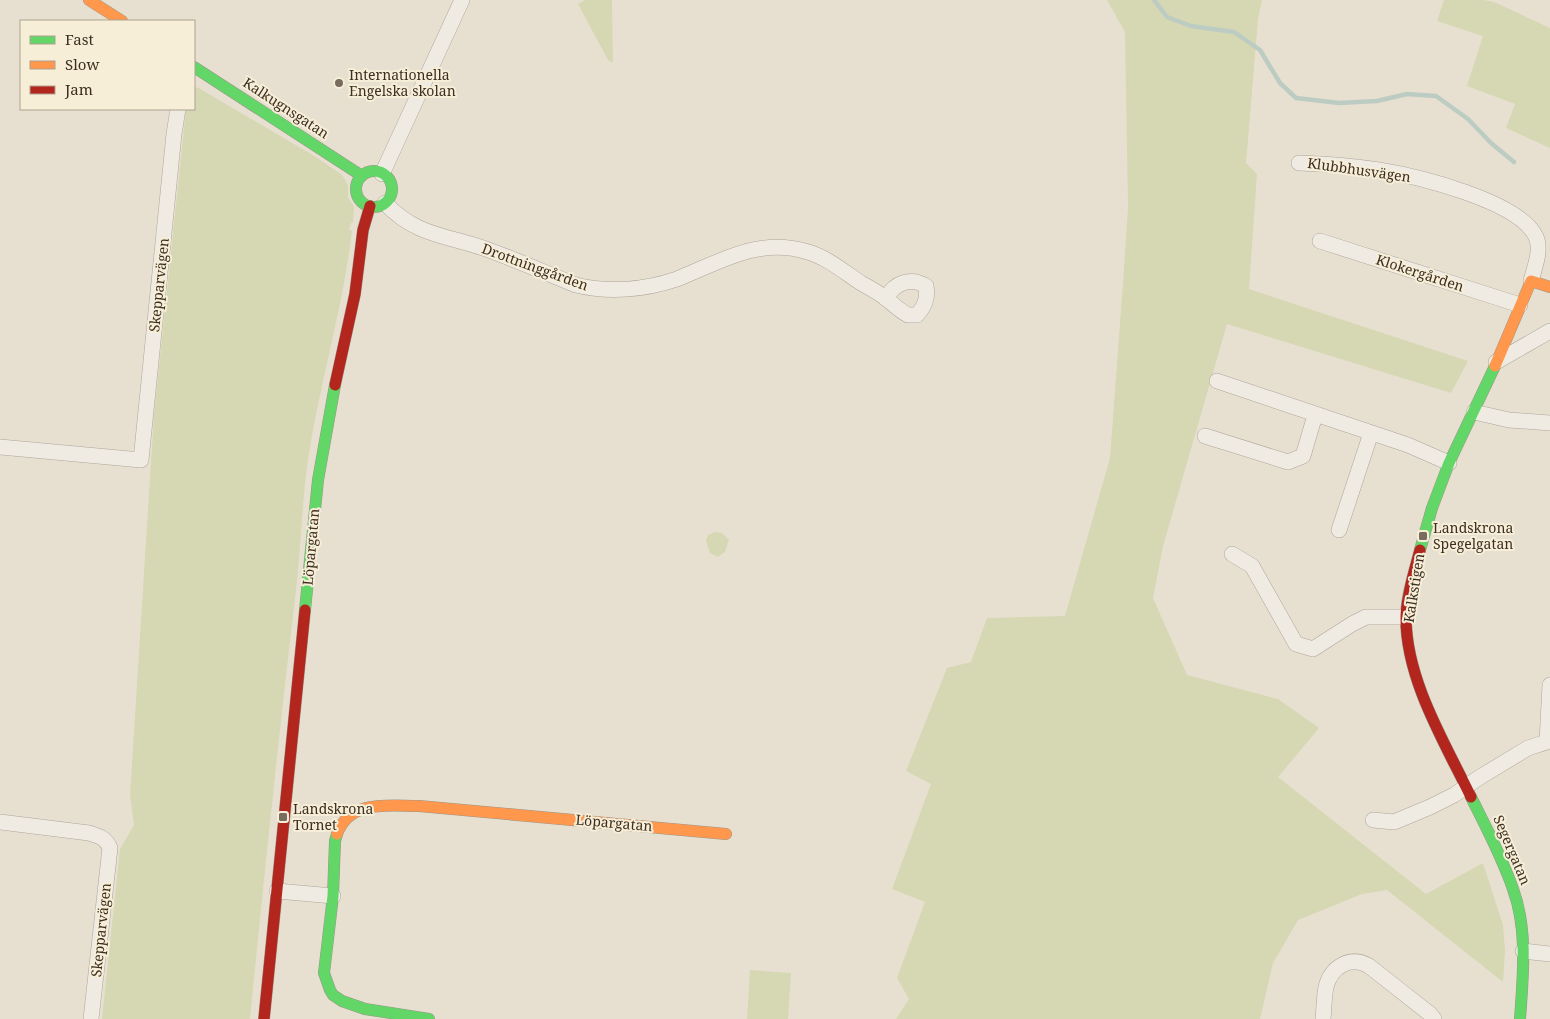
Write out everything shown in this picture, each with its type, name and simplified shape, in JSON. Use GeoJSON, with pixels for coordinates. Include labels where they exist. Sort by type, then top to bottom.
{"type":"FeatureCollection","features":[{"type":"Feature","properties":{"kind":"street"},"geometry":{"type":"LineString","coordinates":[[89,0],[120,20]]}},
{"type":"Feature","properties":{"kind":"street"},"geometry":{"type":"LineString","coordinates":[[382,174],[462,0]]}},
{"type":"Feature","properties":{"kind":"street","name":"Kalkugnsgatan"},"geometry":{"type":"LineString","coordinates":[[195,68],[362,176]]}},
{"type":"Feature","properties":{"kind":"street","name":"Skepparvägen"},"geometry":{"type":"LineString","coordinates":[[0,447],[141,460],[178,110]]}},
{"type":"Feature","properties":{"kind":"street","name":"Klubbhusvägen"},"geometry":{"type":"LineString","coordinates":[[1299,163],[1333,164],[1380,170],[1422,179],[1481,198],[1509,210],[1531,227],[1537,239],[1537,254],[1531,281]]}},
{"type":"Feature","properties":{"kind":"street"},"geometry":{"type":"LineString","coordinates":[[372,172],[382,174],[388,179],[391,187],[390,196],[385,202],[376,207],[361,201],[357,195],[357,185],[362,176],[372,172]]}},
{"type":"Feature","properties":{"kind":"street","name":"Drottninggården"},"geometry":{"type":"LineString","coordinates":[[385,202],[396,213],[420,229],[484,248],[576,285],[589,288],[630,289],[648,286],[676,279],[739,252],[755,248],[781,247],[818,256],[837,266],[886,299]]}},
{"type":"Feature","properties":{"kind":"street","name":"Löpargatan"},"geometry":{"type":"LineString","coordinates":[[264,1019],[313,519],[333,394],[355,294],[362,230],[370,206]]}},
{"type":"Feature","properties":{"kind":"street","name":"Klokergården"},"geometry":{"type":"LineString","coordinates":[[1320,241],[1520,305]]}},
{"type":"Feature","properties":{"kind":"street"},"geometry":{"type":"LineString","coordinates":[[1531,281],[1550,287]]}},
{"type":"Feature","properties":{"kind":"street","name":"Kalkstigen"},"geometry":{"type":"LineString","coordinates":[[1467,786],[1426,704],[1412,665],[1406,617],[1413,575],[1423,536],[1449,463],[1474,412],[1531,281]]}},
{"type":"Feature","properties":{"kind":"street"},"geometry":{"type":"LineString","coordinates":[[1496,362],[1550,331]]}},
{"type":"Feature","properties":{"kind":"street"},"geometry":{"type":"LineString","coordinates":[[1216,381],[1408,445],[1449,463]]}},
{"type":"Feature","properties":{"kind":"street"},"geometry":{"type":"LineString","coordinates":[[1474,412],[1509,420],[1550,423]]}},
{"type":"Feature","properties":{"kind":"street"},"geometry":{"type":"LineString","coordinates":[[1204,436],[1288,462],[1303,456],[1315,415]]}},
{"type":"Feature","properties":{"kind":"street"},"geometry":{"type":"LineString","coordinates":[[1339,530],[1371,433]]}},
{"type":"Feature","properties":{"kind":"street"},"geometry":{"type":"LineString","coordinates":[[1232,554],[1252,566],[1296,644],[1314,649],[1366,617],[1406,617]]}},
{"type":"Feature","properties":{"kind":"street"},"geometry":{"type":"LineString","coordinates":[[1373,820],[1394,822],[1430,807],[1454,795],[1480,776],[1528,748],[1548,742],[1550,685]]}},
{"type":"Feature","properties":{"kind":"street","name":"Segergatan"},"geometry":{"type":"LineString","coordinates":[[1467,786],[1500,854],[1514,890],[1522,924],[1524,969],[1520,1019]]}},
{"type":"Feature","properties":{"kind":"street","name":"Löpargatan"},"geometry":{"type":"LineString","coordinates":[[430,1019],[372,1011],[346,1002],[332,994],[324,973],[333,896],[336,841],[342,824],[351,814],[370,806],[398,805],[469,809],[726,834]]}},
{"type":"Feature","properties":{"kind":"street","name":"Skepparvägen"},"geometry":{"type":"LineString","coordinates":[[0,822],[89,833],[107,841],[110,848],[91,1019]]}},
{"type":"Feature","properties":{"kind":"street"},"geometry":{"type":"LineString","coordinates":[[277,891],[333,896]]}},
{"type":"Feature","properties":{"kind":"street"},"geometry":{"type":"LineString","coordinates":[[1523,951],[1550,954]]}},
{"type":"Feature","properties":{"kind":"street"},"geometry":{"type":"LineString","coordinates":[[1324,1019],[1326,987],[1330,978],[1336,968],[1343,963],[1354,961],[1362,962],[1369,966],[1434,1019]]}},
{"type":"Feature","properties":{"kind":"green space"},"geometry":{"type":"Polygon","coordinates":[[[585,0],[612,0],[613,63],[608,60],[578,4],[585,0]]]}},
{"type":"Feature","properties":{"kind":"green space"},"geometry":{"type":"Polygon","coordinates":[[[1107,0],[1262,0],[1258,19],[1246,163],[1257,174],[1249,289],[1468,361],[1451,393],[1227,324],[1163,546],[1153,598],[1187,675],[1278,699],[1319,728],[1278,777],[1426,894],[1483,863],[1503,925],[1505,951],[1503,982],[1387,890],[1362,894],[1298,920],[1273,963],[1260,1019],[896,1019],[909,999],[897,978],[925,902],[892,889],[931,784],[906,771],[947,668],[971,662],[987,618],[1065,616],[1110,458],[1128,208],[1125,32],[1107,0]]]}},
{"type":"Feature","properties":{"kind":"green space"},"geometry":{"type":"Polygon","coordinates":[[[1444,0],[1484,0],[1494,2],[1550,28],[1550,148],[1506,128],[1515,104],[1467,86],[1483,36],[1437,21],[1444,0]]]}},
{"type":"Feature","properties":{"kind":"green space"},"geometry":{"type":"Polygon","coordinates":[[[197,87],[316,157],[342,175],[348,185],[348,198],[354,206],[353,222],[349,229],[352,231],[348,260],[308,459],[296,590],[250,1019],[102,1019],[120,849],[134,825],[130,795],[154,415],[186,110],[195,110],[195,89],[197,87]]]}},
{"type":"Feature","properties":{"kind":"green space"},"geometry":{"type":"Polygon","coordinates":[[[715,532],[722,533],[729,540],[725,552],[718,557],[710,553],[706,541],[708,535],[715,532]]]}},
{"type":"Feature","properties":{"kind":"green space"},"geometry":{"type":"Polygon","coordinates":[[[750,970],[791,973],[788,1019],[747,1019],[750,970]]]}},
{"type":"Feature","properties":{"kind":"waterway"},"geometry":{"type":"LineString","coordinates":[[1154,0],[1167,17],[1191,26],[1234,32],[1260,50],[1280,83],[1296,98],[1339,103],[1377,101],[1407,94],[1436,96],[1468,119],[1491,143],[1514,162]]}},
{"type":"Feature","properties":{"kind":"traffic: fast"},"geometry":{"type":"LineString","coordinates":[[195,68],[362,176]]}},
{"type":"Feature","properties":{"kind":"traffic: fast"},"geometry":{"type":"LineString","coordinates":[[374,171],[386,177],[392,189],[386,201],[374,207],[362,201],[356,189],[362,177],[374,171]]}},
{"type":"Feature","properties":{"kind":"traffic: fast"},"geometry":{"type":"LineString","coordinates":[[1420,550],[1432,508],[1449,463],[1495,366]]}},
{"type":"Feature","properties":{"kind":"traffic: fast"},"geometry":{"type":"LineString","coordinates":[[305,610],[318,480],[335,385]]}},
{"type":"Feature","properties":{"kind":"traffic: fast"},"geometry":{"type":"LineString","coordinates":[[1471,797],[1494,842],[1518,905],[1523,937],[1520,1019]]}},
{"type":"Feature","properties":{"kind":"traffic: fast"},"geometry":{"type":"LineString","coordinates":[[337,834],[335,841],[333,896],[324,973],[330,990],[333,995],[342,1001],[365,1009],[429,1019]]}},
{"type":"Feature","properties":{"kind":"traffic: slow"},"geometry":{"type":"LineString","coordinates":[[89,0],[120,20]]}},
{"type":"Feature","properties":{"kind":"traffic: slow"},"geometry":{"type":"LineString","coordinates":[[1495,366],[1531,281],[1550,287]]}},
{"type":"Feature","properties":{"kind":"traffic: slow"},"geometry":{"type":"LineString","coordinates":[[337,834],[343,823],[360,810],[395,805],[726,834]]}},
{"type":"Feature","properties":{"kind":"traffic: jam"},"geometry":{"type":"LineString","coordinates":[[335,385],[355,294],[363,230],[370,206]]}},
{"type":"Feature","properties":{"kind":"traffic: jam"},"geometry":{"type":"LineString","coordinates":[[1420,550],[1406,610],[1412,665],[1439,733],[1471,797]]}},
{"type":"Feature","properties":{"kind":"traffic: jam"},"geometry":{"type":"LineString","coordinates":[[264,1019],[305,610]]}},
{"type":"Feature","properties":{"kind":"place","name":"Internationella Engelska skolan"},"geometry":{"type":"Point","coordinates":[339,83]}},
{"type":"Feature","properties":{"kind":"place","name":"Landskrona Spegelgatan"},"geometry":{"type":"Point","coordinates":[1423,536]}},
{"type":"Feature","properties":{"kind":"place","name":"Landskrona Tornet"},"geometry":{"type":"Point","coordinates":[283,817]}}]}
